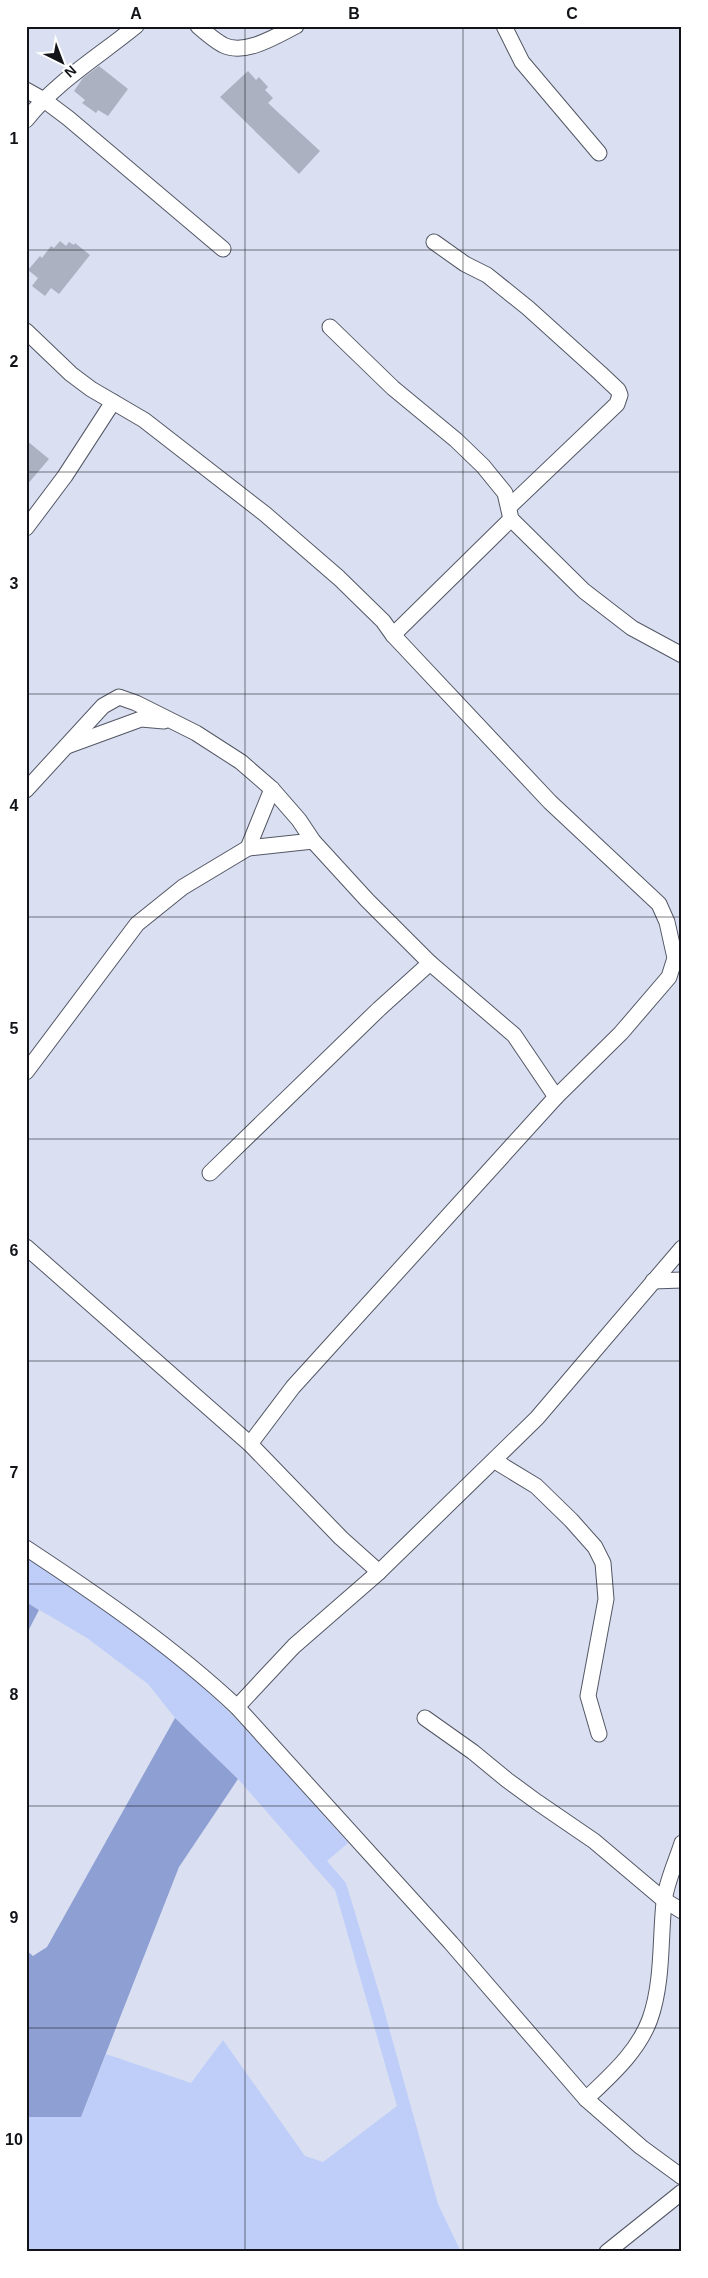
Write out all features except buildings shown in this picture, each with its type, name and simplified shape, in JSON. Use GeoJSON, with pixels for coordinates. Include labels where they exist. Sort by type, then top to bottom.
{"type":"FeatureCollection","features":[{"type":"Feature","properties":{"kind":"street"},"geometry":{"type":"LineString","coordinates":[[26,120],[44,100],[88,61],[136,26]]}},
{"type":"Feature","properties":{"kind":"street"},"geometry":{"type":"LineString","coordinates":[[198,26],[224,46],[237,49],[264,42],[296,26]]}},
{"type":"Feature","properties":{"kind":"street"},"geometry":{"type":"LineString","coordinates":[[504,26],[522,62],[599,153]]}},
{"type":"Feature","properties":{"kind":"street"},"geometry":{"type":"LineString","coordinates":[[26,90],[44,100],[223,249]]}},
{"type":"Feature","properties":{"kind":"street"},"geometry":{"type":"LineString","coordinates":[[393,635],[617,404],[620,395],[618,390],[528,308],[487,275],[465,264],[434,242]]}},
{"type":"Feature","properties":{"kind":"street"},"geometry":{"type":"LineString","coordinates":[[330,327],[393,388],[456,440],[482,466],[505,493],[510,513],[584,591],[632,628],[682,655]]}},
{"type":"Feature","properties":{"kind":"street"},"geometry":{"type":"LineString","coordinates":[[26,331],[71,374],[144,420],[265,514],[339,578],[383,621],[393,635],[550,802],[658,904],[668,922],[678,957],[669,977],[621,1033],[556,1097],[293,1387],[250,1444]]}},
{"type":"Feature","properties":{"kind":"street"},"geometry":{"type":"LineString","coordinates":[[26,528],[65,476],[113,402]]}},
{"type":"Feature","properties":{"kind":"street"},"geometry":{"type":"LineString","coordinates":[[26,790],[103,706],[119,697],[176,722],[241,762],[272,789],[299,820],[313,841],[367,900],[430,963],[514,1035],[556,1097]]}},
{"type":"Feature","properties":{"kind":"street"},"geometry":{"type":"LineString","coordinates":[[65,746],[141,719],[176,722]]}},
{"type":"Feature","properties":{"kind":"street"},"geometry":{"type":"LineString","coordinates":[[248,848],[272,789]]}},
{"type":"Feature","properties":{"kind":"street"},"geometry":{"type":"LineString","coordinates":[[26,1072],[137,924],[183,887],[248,848],[313,841]]}},
{"type":"Feature","properties":{"kind":"street"},"geometry":{"type":"LineString","coordinates":[[210,1173],[379,1009],[430,963]]}},
{"type":"Feature","properties":{"kind":"street"},"geometry":{"type":"LineString","coordinates":[[26,1247],[250,1444],[341,1538],[379,1572]]}},
{"type":"Feature","properties":{"kind":"street"},"geometry":{"type":"LineString","coordinates":[[236,1707],[294,1646],[379,1572],[537,1418],[682,1248]]}},
{"type":"Feature","properties":{"kind":"street"},"geometry":{"type":"LineString","coordinates":[[653,1281],[682,1280]]}},
{"type":"Feature","properties":{"kind":"street"},"geometry":{"type":"LineString","coordinates":[[495,1461],[536,1486],[595,1547],[603,1564],[606,1599],[588,1696],[599,1734]]}},
{"type":"Feature","properties":{"kind":"street"},"geometry":{"type":"LineString","coordinates":[[26,1548],[73,1579],[151,1636],[216,1687],[412,1900],[586,2099],[641,2148],[682,2177]]}},
{"type":"Feature","properties":{"kind":"street"},"geometry":{"type":"LineString","coordinates":[[425,1718],[474,1752],[506,1780],[594,1841],[664,1900],[682,1911]]}},
{"type":"Feature","properties":{"kind":"street"},"geometry":{"type":"LineString","coordinates":[[586,2099],[621,2065],[637,2044],[650,2019],[661,1962],[664,1900],[682,1843]]}},
{"type":"Feature","properties":{"kind":"street"},"geometry":{"type":"LineString","coordinates":[[607,2252],[682,2192]]}},
{"type":"Feature","properties":{"kind":"shaded area"},"geometry":{"type":"Polygon","coordinates":[[[26,1557],[132,1630],[208,1691],[261,1745],[348,1843],[327,1861],[346,1883],[381,1999],[438,2204],[461,2252],[26,2252],[26,2117],[81,2117],[106,2054],[191,2083],[223,2040],[305,2156],[323,2162],[397,2106],[335,1890],[238,1779],[175,1718],[148,1684],[87,1638],[26,1602],[26,1557]]]}},
{"type":"Feature","properties":{"kind":"shaded area"},"geometry":{"type":"Polygon","coordinates":[[[26,1602],[39,1610],[26,1635],[26,1602]]]}},
{"type":"Feature","properties":{"kind":"shaded area"},"geometry":{"type":"Polygon","coordinates":[[[175,1718],[238,1779],[179,1867],[81,2117],[26,2117],[26,1950],[33,1956],[47,1947],[175,1718]]]}}]}
